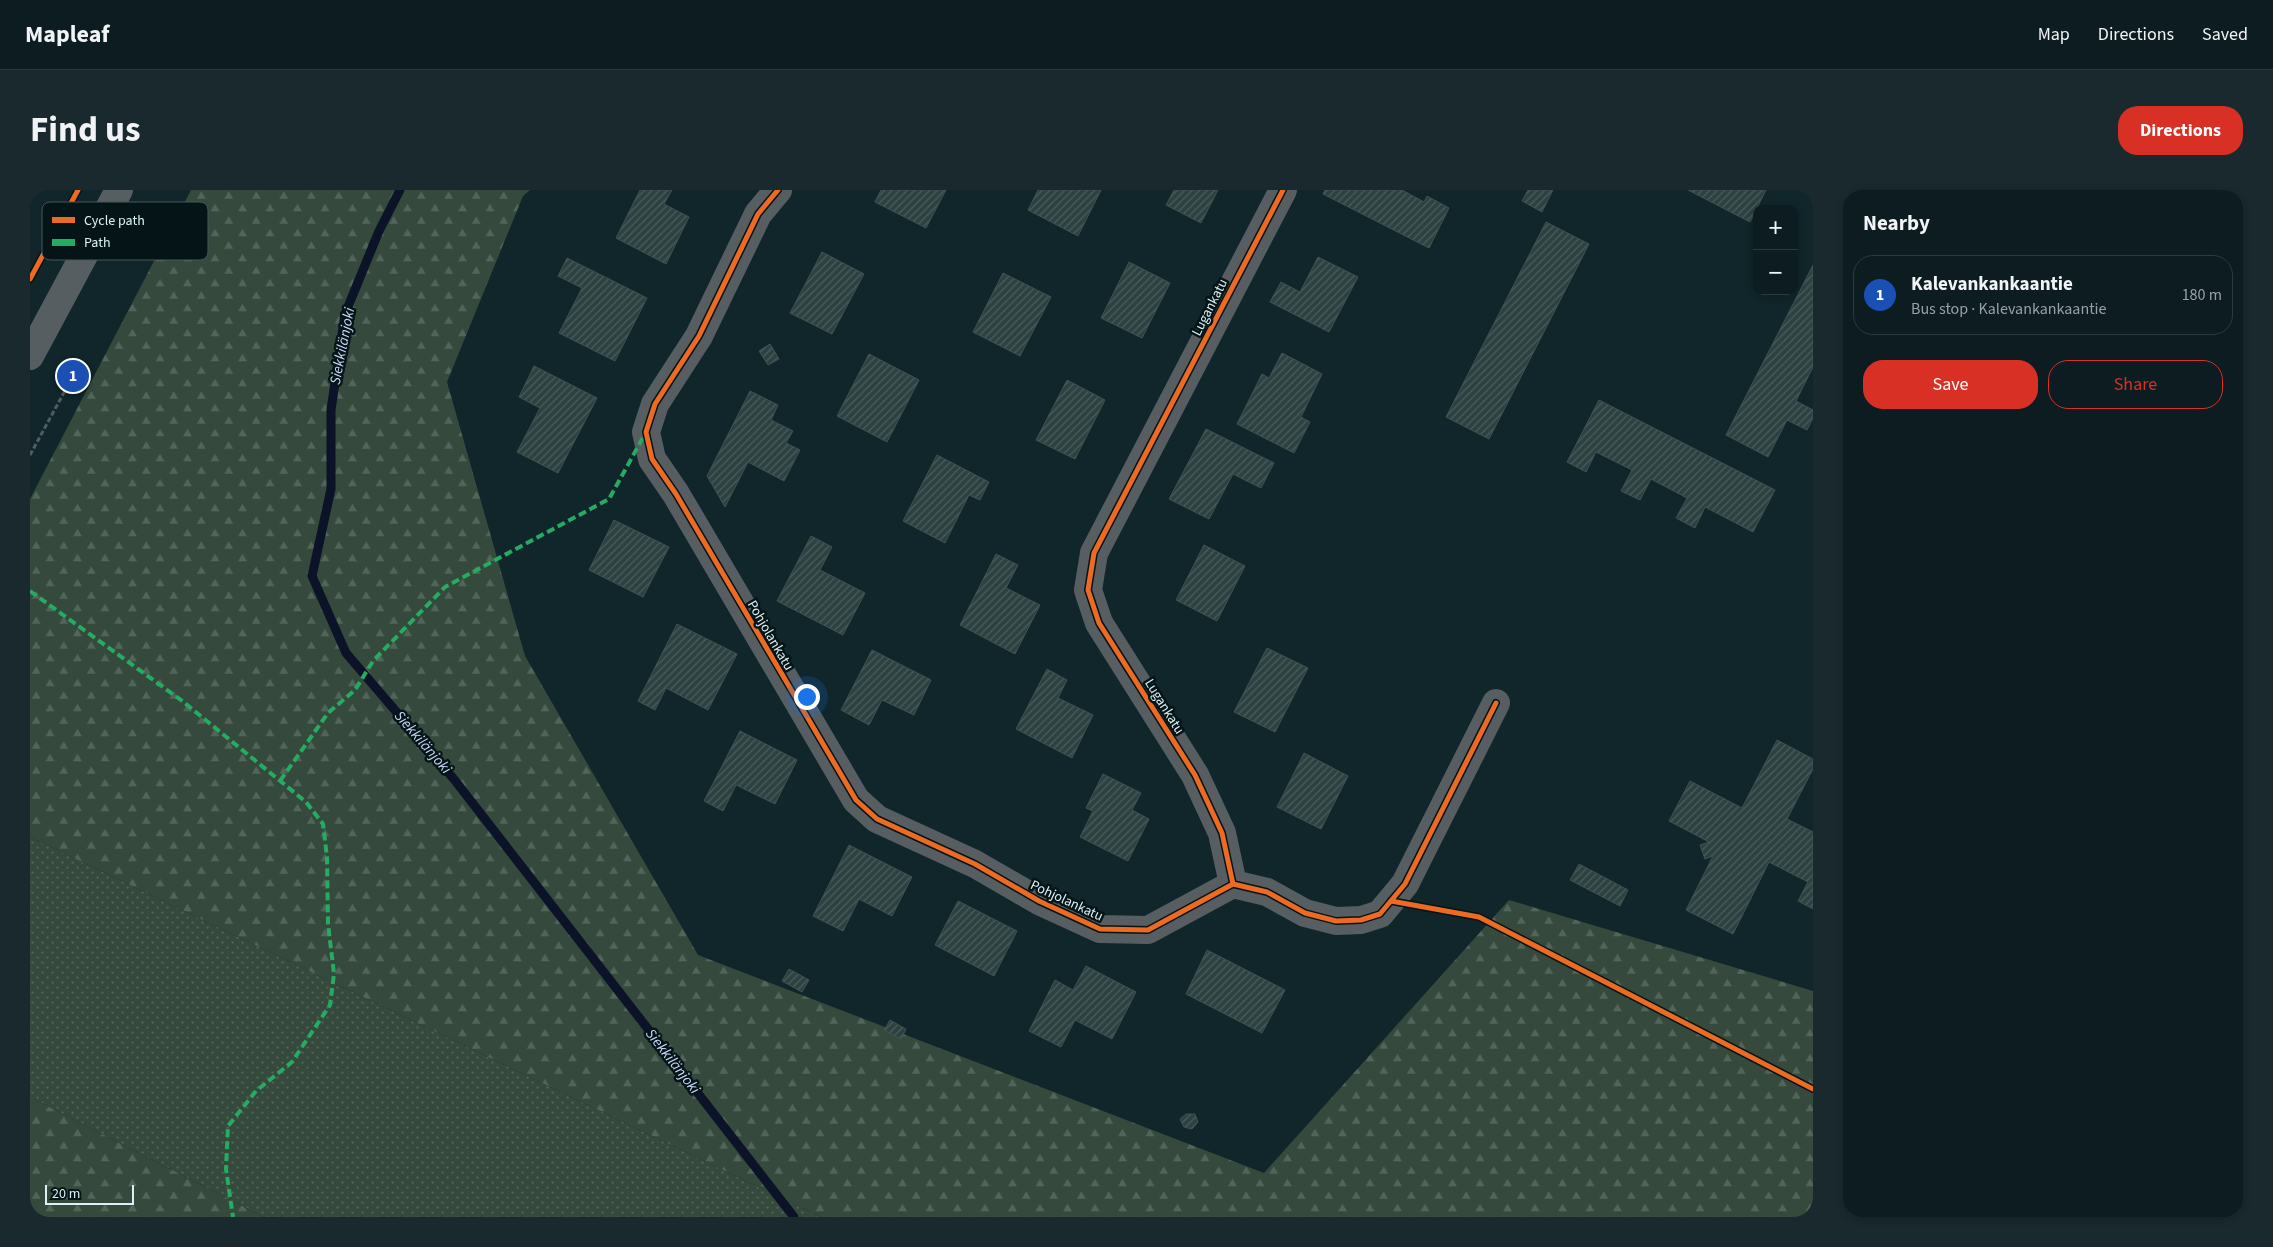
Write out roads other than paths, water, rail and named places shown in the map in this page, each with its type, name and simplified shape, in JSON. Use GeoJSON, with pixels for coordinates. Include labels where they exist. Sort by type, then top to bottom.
{"type":"FeatureCollection","features":[{"type":"Feature","properties":{"kind":"street"},"geometry":{"type":"LineString","coordinates":[[113,202],[119,190]]}},
{"type":"Feature","properties":{"kind":"street","name":"Pohjolankatu"},"geometry":{"type":"LineString","coordinates":[[778,190],[758,214],[700,336],[655,404],[646,432],[652,459],[676,494],[856,800],[877,820],[975,864],[1039,901],[1100,929],[1148,930],[1233,884]]}},
{"type":"Feature","properties":{"kind":"street","name":"Lugankatu"},"geometry":{"type":"LineString","coordinates":[[1233,884],[1222,833],[1195,775],[1099,623],[1088,590],[1094,553],[1283,190]]}},
{"type":"Feature","properties":{"kind":"street"},"geometry":{"type":"LineString","coordinates":[[30,356],[81,260]]}},
{"type":"Feature","properties":{"kind":"street"},"geometry":{"type":"LineString","coordinates":[[1233,884],[1267,892],[1305,913],[1336,921],[1361,920],[1380,914],[1405,884],[1496,703]]}},
{"type":"Feature","properties":{"kind":"waterway","name":"Siekkilänjoki"},"geometry":{"type":"LineString","coordinates":[[400,190],[379,231],[345,314],[331,410],[331,489],[312,576],[346,653],[453,778],[794,1217]]}},
{"type":"Feature","properties":{"kind":"place","name":"Kalevankankaantie"},"geometry":{"type":"Point","coordinates":[73,376]}}]}
